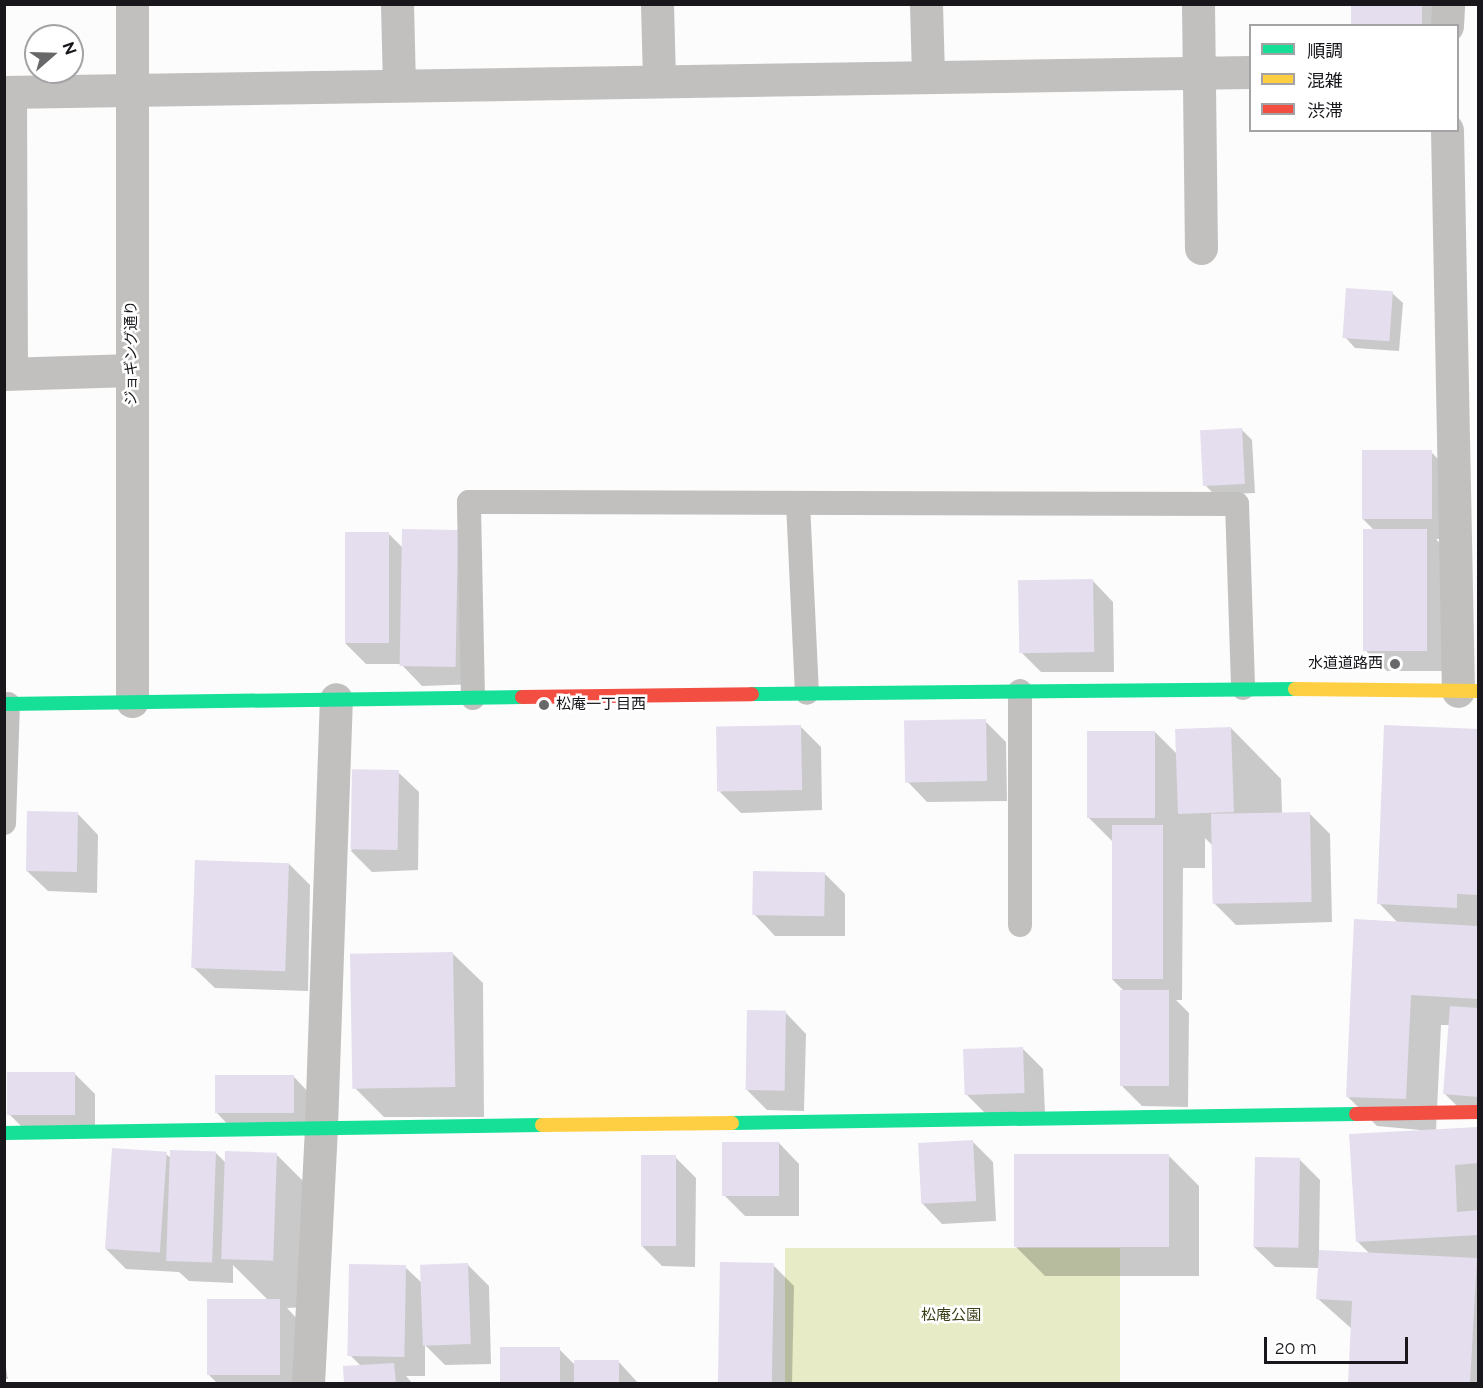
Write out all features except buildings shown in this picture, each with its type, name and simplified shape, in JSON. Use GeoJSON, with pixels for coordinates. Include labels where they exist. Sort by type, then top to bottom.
{"type":"FeatureCollection","features":[{"type":"Feature","properties":{"kind":"street","name":"ジョギング通り"},"geometry":{"type":"LineString","coordinates":[[132,4],[132,701]]}},
{"type":"Feature","properties":{"kind":"street"},"geometry":{"type":"LineString","coordinates":[[397,4],[399,85]]}},
{"type":"Feature","properties":{"kind":"street"},"geometry":{"type":"LineString","coordinates":[[657,4],[659,81]]}},
{"type":"Feature","properties":{"kind":"street"},"geometry":{"type":"LineString","coordinates":[[927,4],[928,76]]}},
{"type":"Feature","properties":{"kind":"street"},"geometry":{"type":"LineString","coordinates":[[1198,4],[1201,248]]}},
{"type":"Feature","properties":{"kind":"street"},"geometry":{"type":"LineString","coordinates":[[1447,24],[1448,4]]}},
{"type":"Feature","properties":{"kind":"street"},"geometry":{"type":"LineString","coordinates":[[10,92],[1249,72]]}},
{"type":"Feature","properties":{"kind":"street"},"geometry":{"type":"LineString","coordinates":[[6,704],[1243,688],[1468,691],[1447,132]]}},
{"type":"Feature","properties":{"kind":"street"},"geometry":{"type":"LineString","coordinates":[[10,374],[132,370]]}},
{"type":"Feature","properties":{"kind":"street"},"geometry":{"type":"LineString","coordinates":[[308,1383],[321,1126],[336,699]]}},
{"type":"Feature","properties":{"kind":"street"},"geometry":{"type":"LineString","coordinates":[[4,1133],[321,1126],[1479,1112]]}},
{"type":"Feature","properties":{"kind":"lane"},"geometry":{"type":"LineString","coordinates":[[10,92],[10,374]]}},
{"type":"Feature","properties":{"kind":"lane"},"geometry":{"type":"LineString","coordinates":[[473,698],[469,502],[1237,504],[1243,688]]}},
{"type":"Feature","properties":{"kind":"lane"},"geometry":{"type":"LineString","coordinates":[[798,503],[807,693]]}},
{"type":"Feature","properties":{"kind":"lane"},"geometry":{"type":"LineString","coordinates":[[1020,691],[1020,925]]}},
{"type":"Feature","properties":{"kind":"lane"},"geometry":{"type":"LineString","coordinates":[[4,823],[6,704]]}},
{"type":"Feature","properties":{"kind":"green space","name":"松庵公園"},"geometry":{"type":"Polygon","coordinates":[[[785,1248],[1120,1248],[1120,1383],[785,1383],[785,1248]]]}},
{"type":"Feature","properties":{"kind":"traffic: fast"},"geometry":{"type":"LineString","coordinates":[[752,694],[1295,689]]}},
{"type":"Feature","properties":{"kind":"traffic: fast"},"geometry":{"type":"LineString","coordinates":[[4,704],[522,697]]}},
{"type":"Feature","properties":{"kind":"traffic: fast"},"geometry":{"type":"LineString","coordinates":[[732,1123],[1356,1114]]}},
{"type":"Feature","properties":{"kind":"traffic: fast"},"geometry":{"type":"LineString","coordinates":[[4,1133],[542,1125]]}},
{"type":"Feature","properties":{"kind":"traffic: slow"},"geometry":{"type":"LineString","coordinates":[[1295,689],[1478,691]]}},
{"type":"Feature","properties":{"kind":"traffic: slow"},"geometry":{"type":"LineString","coordinates":[[542,1125],[732,1123]]}},
{"type":"Feature","properties":{"kind":"traffic: jam"},"geometry":{"type":"LineString","coordinates":[[522,697],[752,694]]}},
{"type":"Feature","properties":{"kind":"traffic: jam"},"geometry":{"type":"LineString","coordinates":[[1356,1114],[1478,1112]]}},
{"type":"Feature","properties":{"kind":"place","name":"水道道路西"},"geometry":{"type":"Point","coordinates":[1395,664]}},
{"type":"Feature","properties":{"kind":"place","name":"松庵一丁目西"},"geometry":{"type":"Point","coordinates":[544,705]}}]}
